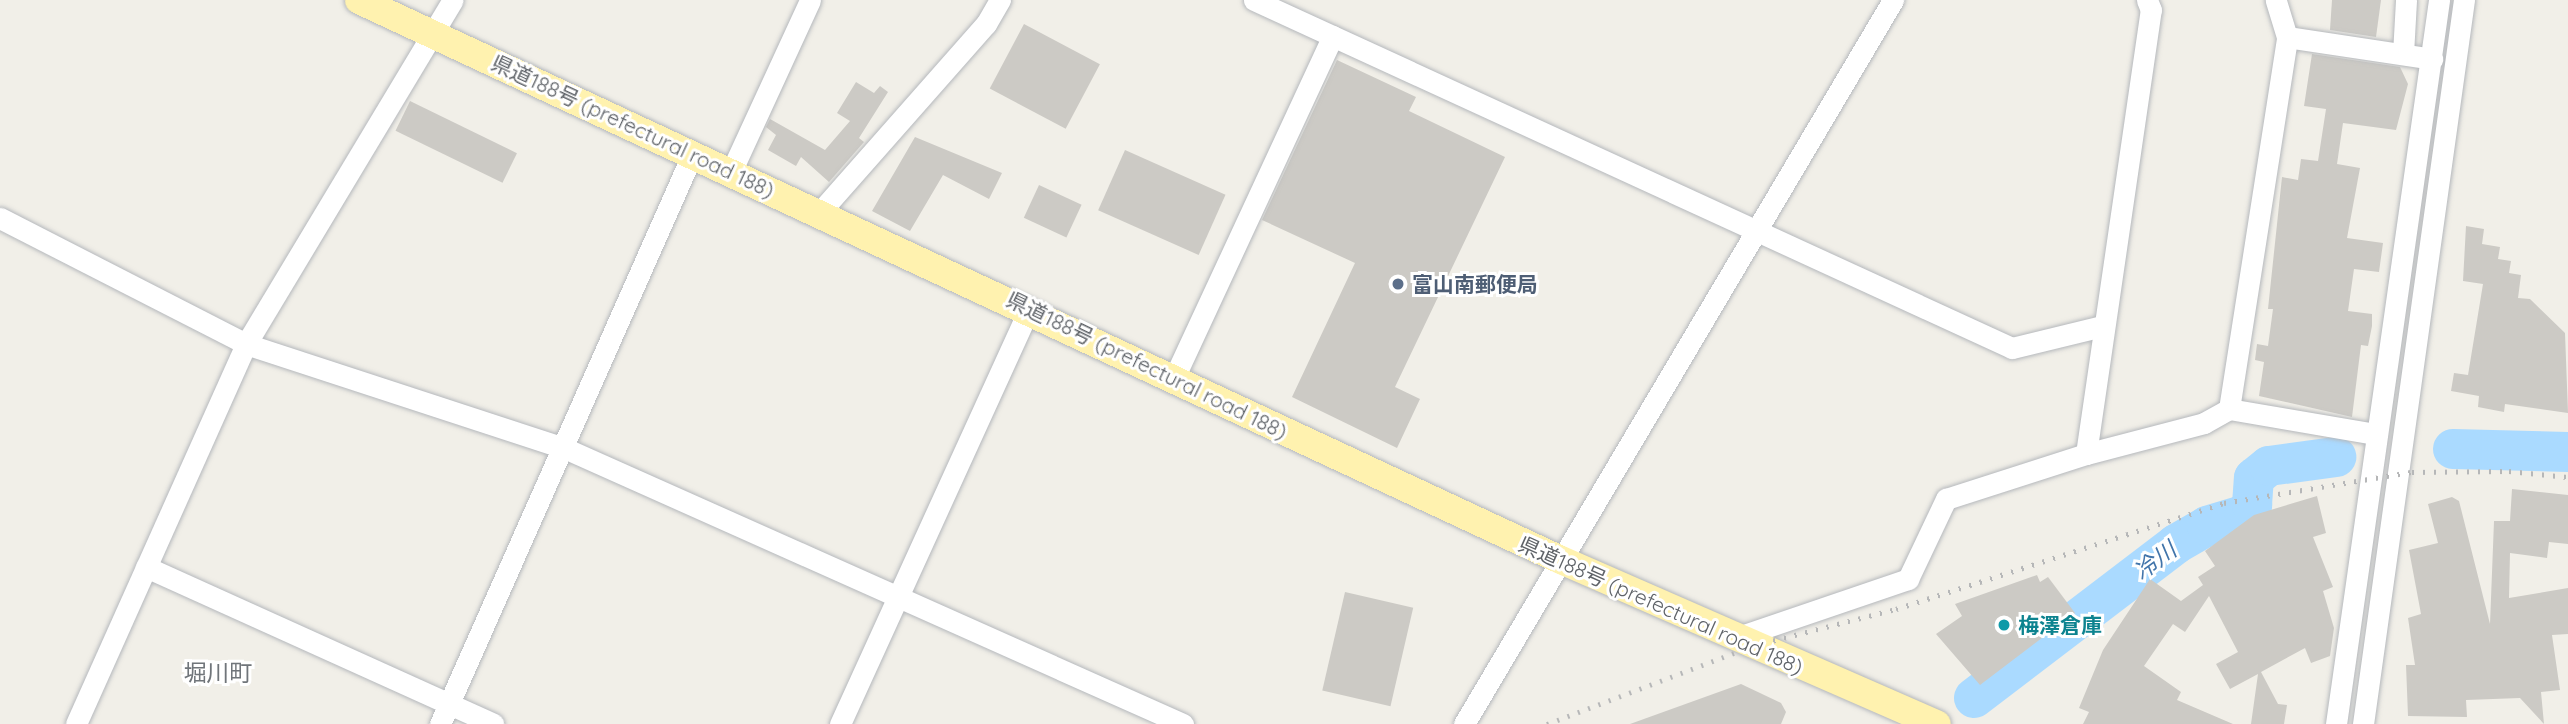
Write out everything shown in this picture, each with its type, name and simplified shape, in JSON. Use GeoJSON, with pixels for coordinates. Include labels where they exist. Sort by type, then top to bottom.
{"type":"FeatureCollection","features":[{"type":"Feature","properties":{"kind":"main road","name":"県道188号 (prefectural road 188)"},"geometry":{"type":"LineString","coordinates":[[359,0],[1030,308],[1561,560],[1937,724]]}},
{"type":"Feature","properties":{"kind":"street"},"geometry":{"type":"LineString","coordinates":[[76,724],[246,344],[431,32],[453,0]]}},
{"type":"Feature","properties":{"kind":"street"},"geometry":{"type":"LineString","coordinates":[[731,172],[810,0]]}},
{"type":"Feature","properties":{"kind":"street"},"geometry":{"type":"LineString","coordinates":[[820,212],[986,24],[1000,0]]}},
{"type":"Feature","properties":{"kind":"street"},"geometry":{"type":"LineString","coordinates":[[1254,0],[2012,348],[2102,326]]}},
{"type":"Feature","properties":{"kind":"street"},"geometry":{"type":"LineString","coordinates":[[1464,724],[1758,232],[1893,0]]}},
{"type":"Feature","properties":{"kind":"street"},"geometry":{"type":"LineString","coordinates":[[2086,454],[2102,326],[2151,10],[2147,0]]}},
{"type":"Feature","properties":{"kind":"street"},"geometry":{"type":"LineString","coordinates":[[2229,409],[2287,37],[2276,0]]}},
{"type":"Feature","properties":{"kind":"street"},"geometry":{"type":"LineString","coordinates":[[2403,54],[2406,0]]}},
{"type":"Feature","properties":{"kind":"street"},"geometry":{"type":"LineString","coordinates":[[2336,724],[2439,0]]}},
{"type":"Feature","properties":{"kind":"street"},"geometry":{"type":"LineString","coordinates":[[2363,724],[2464,0]]}},
{"type":"Feature","properties":{"kind":"street"},"geometry":{"type":"LineString","coordinates":[[1174,378],[1333,36]]}},
{"type":"Feature","properties":{"kind":"street"},"geometry":{"type":"LineString","coordinates":[[2287,37],[2432,59]]}},
{"type":"Feature","properties":{"kind":"street"},"geometry":{"type":"LineString","coordinates":[[440,724],[692,155]]}},
{"type":"Feature","properties":{"kind":"street"},"geometry":{"type":"LineString","coordinates":[[0,218],[246,344],[562,447],[1182,724]]}},
{"type":"Feature","properties":{"kind":"street"},"geometry":{"type":"LineString","coordinates":[[840,724],[1030,308]]}},
{"type":"Feature","properties":{"kind":"street"},"geometry":{"type":"LineString","coordinates":[[1735,638],[1908,579],[1946,499],[2086,454],[2204,423],[2229,409],[2376,434]]}},
{"type":"Feature","properties":{"kind":"street"},"geometry":{"type":"LineString","coordinates":[[146,567],[493,724]]}},
{"type":"Feature","properties":{"kind":"building"},"geometry":{"type":"Polygon","coordinates":[[[2332,0],[2381,0],[2376,37],[2330,30],[2332,0]]]}},
{"type":"Feature","properties":{"kind":"building"},"geometry":{"type":"Polygon","coordinates":[[[1024,24],[1100,64],[1066,129],[990,88],[1024,24]]]}},
{"type":"Feature","properties":{"kind":"building"},"geometry":{"type":"Polygon","coordinates":[[[2312,54],[2400,67],[2408,84],[2396,130],[2343,123],[2337,164],[2360,168],[2347,238],[2383,243],[2379,272],[2354,269],[2348,311],[2372,314],[2372,326],[2368,346],[2361,345],[2352,417],[2259,396],[2264,362],[2255,360],[2257,344],[2268,346],[2273,309],[2268,309],[2282,177],[2298,180],[2301,159],[2318,161],[2326,109],[2304,106],[2312,54]]]}},
{"type":"Feature","properties":{"kind":"building"},"geometry":{"type":"Polygon","coordinates":[[[1337,60],[1416,97],[1409,111],[1505,157],[1395,387],[1420,399],[1397,448],[1292,397],[1355,263],[1262,220],[1337,60]]]}},
{"type":"Feature","properties":{"kind":"building"},"geometry":{"type":"Polygon","coordinates":[[[856,82],[874,93],[880,86],[888,92],[859,138],[864,142],[829,182],[801,157],[796,166],[768,150],[776,135],[766,127],[770,119],[825,150],[850,121],[837,113],[856,82]]]}},
{"type":"Feature","properties":{"kind":"building"},"geometry":{"type":"Polygon","coordinates":[[[410,101],[517,153],[502,183],[396,131],[410,101]]]}},
{"type":"Feature","properties":{"kind":"building"},"geometry":{"type":"Polygon","coordinates":[[[915,137],[1002,173],[989,199],[943,175],[910,231],[872,211],[915,137]]]}},
{"type":"Feature","properties":{"kind":"building"},"geometry":{"type":"Polygon","coordinates":[[[1125,150],[1225,195],[1199,255],[1098,210],[1125,150]]]}},
{"type":"Feature","properties":{"kind":"building"},"geometry":{"type":"Polygon","coordinates":[[[1039,185],[1082,205],[1066,237],[1024,218],[1039,185]]]}},
{"type":"Feature","properties":{"kind":"building"},"geometry":{"type":"Polygon","coordinates":[[[2466,226],[2484,229],[2482,244],[2500,247],[2498,259],[2511,261],[2509,273],[2521,275],[2518,298],[2530,299],[2565,333],[2568,413],[2505,404],[2504,412],[2478,407],[2479,396],[2451,391],[2454,373],[2468,375],[2483,284],[2463,281],[2466,226]]]}},
{"type":"Feature","properties":{"kind":"building"},"geometry":{"type":"Polygon","coordinates":[[[2512,489],[2568,495],[2568,544],[2549,542],[2547,558],[2510,553],[2509,598],[2568,588],[2568,634],[2552,635],[2560,690],[2541,692],[2544,724],[2520,698],[2466,700],[2467,717],[2408,716],[2406,665],[2415,665],[2408,618],[2421,614],[2409,550],[2438,543],[2428,504],[2452,497],[2459,501],[2490,624],[2494,521],[2510,521],[2512,489]]]}},
{"type":"Feature","properties":{"kind":"building"},"geometry":{"type":"Polygon","coordinates":[[[2317,496],[2326,533],[2313,537],[2333,587],[2323,591],[2334,628],[2330,656],[2311,663],[2305,648],[2261,672],[2278,704],[2287,705],[2284,724],[2251,724],[2258,674],[2230,689],[2216,664],[2238,652],[2209,596],[2185,632],[2173,624],[2144,666],[2181,692],[2177,700],[2233,724],[2083,724],[2089,712],[2079,708],[2103,650],[2150,579],[2181,601],[2203,585],[2198,577],[2215,566],[2205,551],[2254,515],[2317,496]]]}},
{"type":"Feature","properties":{"kind":"building","name":"梅澤倉庫"},"geometry":{"type":"Polygon","coordinates":[[[2037,575],[2040,582],[2048,577],[2075,613],[1980,685],[1936,634],[1962,616],[1955,604],[2037,575]]]}},
{"type":"Feature","properties":{"kind":"building"},"geometry":{"type":"Polygon","coordinates":[[[1345,592],[1413,608],[1390,706],[1322,690],[1345,592]]]}},
{"type":"Feature","properties":{"kind":"building"},"geometry":{"type":"Polygon","coordinates":[[[1741,684],[1781,703],[1786,712],[1781,724],[1630,724],[1741,684]]]}},
{"type":"Feature","properties":{"kind":"waterway","name":"冷川"},"geometry":{"type":"LineString","coordinates":[[2453,449],[2568,452]]}},
{"type":"Feature","properties":{"kind":"waterway","name":"冷川"},"geometry":{"type":"LineString","coordinates":[[1974,698],[2176,544],[2207,526],[2244,515],[2252,505],[2254,478],[2269,466],[2336,457]]}},
{"type":"Feature","properties":{"kind":"railway"},"geometry":{"type":"LineString","coordinates":[[1547,724],[1752,646],[1896,609],[2224,503],[2412,472],[2509,471],[2568,477]]}},
{"type":"Feature","properties":{"kind":"place","name":"富山南郵便局"},"geometry":{"type":"Point","coordinates":[1398,284]}},
{"type":"Feature","properties":{"kind":"place","name":"梅澤倉庫"},"geometry":{"type":"Point","coordinates":[2004,625]}},
{"type":"Feature","properties":{"kind":"district","name":"堀川町"},"geometry":{"type":"Point","coordinates":[218,673]}}]}
